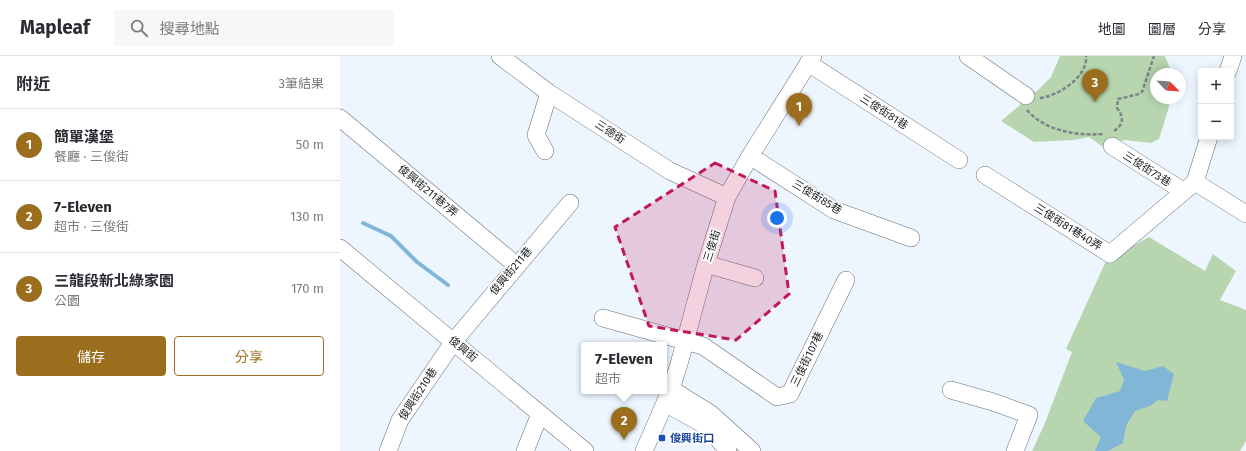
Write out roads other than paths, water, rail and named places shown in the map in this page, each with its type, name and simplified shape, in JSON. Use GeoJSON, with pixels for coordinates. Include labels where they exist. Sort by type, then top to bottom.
{"type":"FeatureCollection","features":[{"type":"Feature","properties":{"kind":"street","name":"三德街"},"geometry":{"type":"LineString","coordinates":[[500,56],[549,93],[670,171],[727,197]]}},
{"type":"Feature","properties":{"kind":"street"},"geometry":{"type":"LineString","coordinates":[[968,56],[1029,100]]}},
{"type":"Feature","properties":{"kind":"street"},"geometry":{"type":"LineString","coordinates":[[1229,68],[1233,56]]}},
{"type":"Feature","properties":{"kind":"street","name":"三俊街"},"geometry":{"type":"LineString","coordinates":[[644,451],[668,396],[686,340],[706,264],[727,197],[750,156],[810,60]]}},
{"type":"Feature","properties":{"kind":"street","name":"三俊街81巷"},"geometry":{"type":"LineString","coordinates":[[810,60],[959,160]]}},
{"type":"Feature","properties":{"kind":"street"},"geometry":{"type":"LineString","coordinates":[[545,151],[536,135],[549,93]]}},
{"type":"Feature","properties":{"kind":"street","name":"俊興街211巷7弄"},"geometry":{"type":"LineString","coordinates":[[340,118],[516,265]]}},
{"type":"Feature","properties":{"kind":"street","name":"三俊街73巷"},"geometry":{"type":"LineString","coordinates":[[1111,137],[1189,187],[1246,214]]}},
{"type":"Feature","properties":{"kind":"street"},"geometry":{"type":"LineString","coordinates":[[1189,187],[1208,140]]}},
{"type":"Feature","properties":{"kind":"street","name":"三俊街85巷"},"geometry":{"type":"LineString","coordinates":[[750,156],[834,210],[911,238]]}},
{"type":"Feature","properties":{"kind":"street","name":"三俊街81巷40弄"},"geometry":{"type":"LineString","coordinates":[[985,175],[1110,254],[1189,187]]}},
{"type":"Feature","properties":{"kind":"street","name":"俊興街211巷"},"geometry":{"type":"LineString","coordinates":[[454,341],[516,265],[570,203]]}},
{"type":"Feature","properties":{"kind":"street","name":"俊興街"},"geometry":{"type":"LineString","coordinates":[[340,248],[585,451]]}},
{"type":"Feature","properties":{"kind":"street"},"geometry":{"type":"LineString","coordinates":[[706,264],[755,278]]}},
{"type":"Feature","properties":{"kind":"street","name":"三俊街107巷"},"geometry":{"type":"LineString","coordinates":[[686,340],[703,346],[777,397],[790,394],[846,280]]}},
{"type":"Feature","properties":{"kind":"street"},"geometry":{"type":"LineString","coordinates":[[603,318],[686,340]]}},
{"type":"Feature","properties":{"kind":"street","name":"俊興街210巷"},"geometry":{"type":"LineString","coordinates":[[388,451],[400,420],[454,341]]}},
{"type":"Feature","properties":{"kind":"street"},"geometry":{"type":"LineString","coordinates":[[951,390],[993,402],[1030,416],[1015,451]]}},
{"type":"Feature","properties":{"kind":"street"},"geometry":{"type":"LineString","coordinates":[[668,396],[708,427],[728,451]]}},
{"type":"Feature","properties":{"kind":"street"},"geometry":{"type":"LineString","coordinates":[[668,396],[711,414],[752,451]]}},
{"type":"Feature","properties":{"kind":"street"},"geometry":{"type":"LineString","coordinates":[[525,451],[540,414]]}},
{"type":"Feature","properties":{"kind":"water"},"geometry":{"type":"Polygon","coordinates":[[[1116,362],[1145,371],[1163,366],[1174,374],[1167,401],[1158,400],[1150,406],[1135,411],[1126,426],[1123,443],[1108,451],[1095,451],[1101,437],[1083,421],[1096,398],[1120,391],[1124,380],[1116,362]]]}},
{"type":"Feature","properties":{"kind":"waterway"},"geometry":{"type":"LineString","coordinates":[[363,223],[391,236],[417,262],[448,285]]}},
{"type":"Feature","properties":{"kind":"place","name":"三龍段新北綠家園"},"geometry":{"type":"Point","coordinates":[1095,102]}},
{"type":"Feature","properties":{"kind":"place","name":"簡單漢堡"},"geometry":{"type":"Point","coordinates":[799,126]}},
{"type":"Feature","properties":{"kind":"place","name":"俊興街口"},"geometry":{"type":"Point","coordinates":[662,438]}},
{"type":"Feature","properties":{"kind":"place","name":"7-Eleven"},"geometry":{"type":"Point","coordinates":[624,440]}}]}
